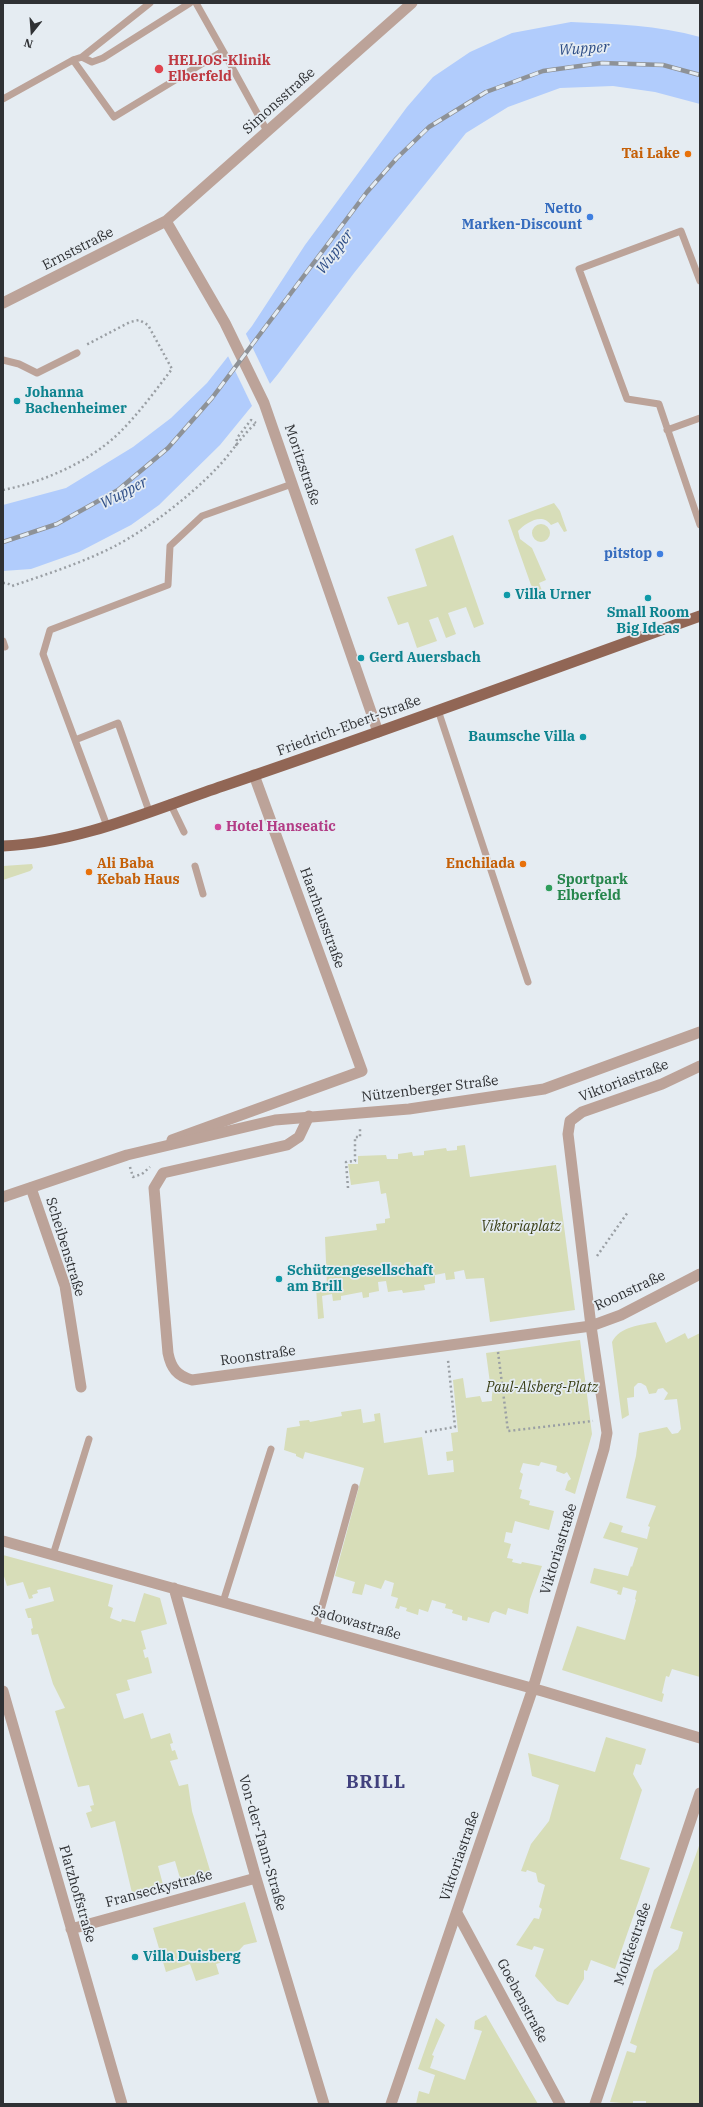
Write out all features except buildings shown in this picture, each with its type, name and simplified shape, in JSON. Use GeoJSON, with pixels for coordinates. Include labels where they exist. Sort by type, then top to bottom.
{"type":"FeatureCollection","features":[{"type":"Feature","properties":{"kind":"main road","name":"Friedrich-Ebert-Straße"},"geometry":{"type":"LineString","coordinates":[[3,846],[50,841],[107,826],[170,803],[254,776],[700,617]]}},
{"type":"Feature","properties":{"kind":"street","name":"Simonsstraße"},"geometry":{"type":"LineString","coordinates":[[166,221],[412,3]]}},
{"type":"Feature","properties":{"kind":"street","name":"Ernststraße"},"geometry":{"type":"LineString","coordinates":[[3,303],[166,221]]}},
{"type":"Feature","properties":{"kind":"street","name":"Moritzstraße"},"geometry":{"type":"LineString","coordinates":[[166,221],[225,323],[264,403],[378,732]]}},
{"type":"Feature","properties":{"kind":"street","name":"Haarhausstraße"},"geometry":{"type":"LineString","coordinates":[[254,776],[362,1071]]}},
{"type":"Feature","properties":{"kind":"street","name":"Nützenberger Straße"},"geometry":{"type":"LineString","coordinates":[[3,1197],[102,1163],[157,1147],[275,1120],[309,1116],[409,1109],[544,1089],[700,1032]]}},
{"type":"Feature","properties":{"kind":"street","name":"Viktoriastraße"},"geometry":{"type":"LineString","coordinates":[[391,2104],[533,1688],[604,1449],[607,1432],[591,1326],[568,1134],[570,1121],[582,1112],[662,1084],[700,1066]]}},
{"type":"Feature","properties":{"kind":"street","name":"Nützenberger Straße"},"geometry":{"type":"LineString","coordinates":[[157,1147],[362,1071]]}},
{"type":"Feature","properties":{"kind":"street","name":"Roonstraße"},"geometry":{"type":"LineString","coordinates":[[309,1116],[299,1137],[287,1145],[163,1173],[154,1188],[168,1353],[171,1366],[184,1378],[192,1380],[591,1326],[621,1314],[700,1274]]}},
{"type":"Feature","properties":{"kind":"street","name":"Scheibenstraße"},"geometry":{"type":"LineString","coordinates":[[31,1188],[65,1286],[81,1387]]}},
{"type":"Feature","properties":{"kind":"street","name":"Sadowastraße"},"geometry":{"type":"LineString","coordinates":[[3,1541],[533,1688],[700,1738]]}},
{"type":"Feature","properties":{"kind":"street","name":"Von-der-Tann-Straße"},"geometry":{"type":"LineString","coordinates":[[174,1588],[256,1878],[324,2104]]}},
{"type":"Feature","properties":{"kind":"street","name":"Platzhoffstraße"},"geometry":{"type":"LineString","coordinates":[[3,1691],[122,2104]]}},
{"type":"Feature","properties":{"kind":"street","name":"Moltkestraße"},"geometry":{"type":"LineString","coordinates":[[595,2104],[700,1793]]}},
{"type":"Feature","properties":{"kind":"street","name":"Franseckystraße"},"geometry":{"type":"LineString","coordinates":[[71,1929],[256,1878]]}},
{"type":"Feature","properties":{"kind":"street","name":"Goebenstraße"},"geometry":{"type":"LineString","coordinates":[[457,1913],[560,2104]]}},
{"type":"Feature","properties":{"kind":"lane"},"geometry":{"type":"LineString","coordinates":[[3,99],[73,60],[82,57],[150,3]]}},
{"type":"Feature","properties":{"kind":"lane"},"geometry":{"type":"LineString","coordinates":[[82,57],[92,62],[103,58],[190,3]]}},
{"type":"Feature","properties":{"kind":"lane"},"geometry":{"type":"LineString","coordinates":[[196,3],[267,131]]}},
{"type":"Feature","properties":{"kind":"lane"},"geometry":{"type":"LineString","coordinates":[[73,60],[114,117],[223,51]]}},
{"type":"Feature","properties":{"kind":"lane"},"geometry":{"type":"LineString","coordinates":[[700,281],[681,230],[579,268],[627,399],[659,404],[700,525]]}},
{"type":"Feature","properties":{"kind":"lane"},"geometry":{"type":"LineString","coordinates":[[3,360],[19,364],[37,373],[77,353]]}},
{"type":"Feature","properties":{"kind":"lane"},"geometry":{"type":"LineString","coordinates":[[667,430],[700,418]]}},
{"type":"Feature","properties":{"kind":"lane"},"geometry":{"type":"LineString","coordinates":[[107,826],[43,654],[50,630],[168,585],[170,546],[202,516],[292,484]]}},
{"type":"Feature","properties":{"kind":"lane"},"geometry":{"type":"LineString","coordinates":[[438,710],[528,982]]}},
{"type":"Feature","properties":{"kind":"lane"},"geometry":{"type":"LineString","coordinates":[[75,740],[118,723],[149,811]]}},
{"type":"Feature","properties":{"kind":"lane"},"geometry":{"type":"LineString","coordinates":[[170,803],[184,832]]}},
{"type":"Feature","properties":{"kind":"lane"},"geometry":{"type":"LineString","coordinates":[[195,866],[203,894]]}},
{"type":"Feature","properties":{"kind":"lane"},"geometry":{"type":"LineString","coordinates":[[53,1555],[89,1439]]}},
{"type":"Feature","properties":{"kind":"lane"},"geometry":{"type":"LineString","coordinates":[[223,1602],[271,1449]]}},
{"type":"Feature","properties":{"kind":"lane"},"geometry":{"type":"LineString","coordinates":[[316,1628],[355,1487]]}},
{"type":"Feature","properties":{"kind":"path"},"geometry":{"type":"LineString","coordinates":[[3,490],[52,475],[86,457],[116,435],[172,369],[148,325],[139,320],[133,320],[116,329],[83,347],[77,353]]}},
{"type":"Feature","properties":{"kind":"path"},"geometry":{"type":"LineString","coordinates":[[236,446],[237,438],[251,420],[256,423]]}},
{"type":"Feature","properties":{"kind":"path"},"geometry":{"type":"LineString","coordinates":[[3,583],[7,583],[12,586],[74,565],[115,546],[140,530],[192,490],[216,469],[251,429]]}},
{"type":"Feature","properties":{"kind":"path"},"geometry":{"type":"LineString","coordinates":[[348,1188],[346,1162],[355,1161],[354,1137],[360,1137],[360,1113]]}},
{"type":"Feature","properties":{"kind":"path"},"geometry":{"type":"LineString","coordinates":[[130,1166],[133,1177],[142,1174],[148,1168]]}},
{"type":"Feature","properties":{"kind":"path"},"geometry":{"type":"LineString","coordinates":[[585,1273],[628,1212]]}},
{"type":"Feature","properties":{"kind":"path"},"geometry":{"type":"LineString","coordinates":[[496,1339],[508,1431],[605,1420]]}},
{"type":"Feature","properties":{"kind":"path"},"geometry":{"type":"LineString","coordinates":[[425,1432],[455,1427],[447,1345]]}},
{"type":"Feature","properties":{"kind":"green space"},"geometry":{"type":"Polygon","coordinates":[[[554,503],[560,511],[567,531],[564,532],[558,522],[551,525],[543,519],[539,519],[530,522],[518,531],[520,539],[532,548],[546,580],[539,583],[543,593],[539,595],[531,585],[508,520],[554,503]]]}},
{"type":"Feature","properties":{"kind":"green space"},"geometry":{"type":"Polygon","coordinates":[[[541,524],[547,527],[550,533],[547,539],[541,542],[535,539],[532,533],[535,527],[541,524]]]}},
{"type":"Feature","properties":{"kind":"green space"},"geometry":{"type":"Polygon","coordinates":[[[453,535],[484,624],[474,628],[466,607],[448,613],[456,634],[446,638],[438,617],[429,620],[437,641],[417,648],[408,622],[398,625],[387,597],[427,586],[415,549],[453,535]]]}},
{"type":"Feature","properties":{"kind":"green space"},"geometry":{"type":"Polygon","coordinates":[[[32,864],[33,868],[30,871],[3,880],[3,866],[32,864]]]}},
{"type":"Feature","properties":{"kind":"green space","name":"Viktoriaplatz"},"geometry":{"type":"Polygon","coordinates":[[[465,1145],[470,1177],[556,1165],[575,1310],[490,1322],[484,1278],[466,1279],[464,1270],[454,1272],[455,1279],[446,1280],[445,1273],[435,1275],[435,1283],[424,1285],[425,1290],[403,1293],[402,1290],[388,1292],[386,1281],[378,1282],[379,1291],[369,1293],[369,1297],[363,1298],[362,1292],[341,1296],[341,1300],[333,1301],[332,1294],[322,1296],[324,1318],[318,1319],[316,1287],[327,1287],[325,1237],[377,1230],[376,1224],[385,1223],[385,1219],[390,1218],[386,1193],[381,1194],[379,1181],[351,1185],[348,1164],[358,1164],[358,1156],[386,1155],[387,1159],[398,1159],[398,1154],[412,1152],[413,1156],[424,1155],[424,1151],[446,1148],[447,1151],[457,1150],[457,1146],[465,1145]]]}},
{"type":"Feature","properties":{"kind":"green space"},"geometry":{"type":"Polygon","coordinates":[[[656,1322],[666,1343],[685,1333],[688,1339],[700,1333],[700,1677],[672,1669],[669,1677],[666,1676],[662,1693],[664,1694],[662,1702],[562,1670],[577,1626],[625,1640],[636,1600],[637,1591],[623,1587],[621,1595],[617,1594],[618,1591],[590,1583],[594,1568],[628,1576],[631,1566],[632,1567],[638,1548],[603,1538],[610,1522],[623,1526],[621,1532],[647,1539],[650,1527],[648,1526],[656,1506],[626,1498],[636,1456],[639,1433],[667,1427],[672,1434],[678,1433],[681,1429],[677,1399],[664,1400],[668,1393],[663,1388],[658,1389],[656,1393],[649,1394],[646,1386],[641,1383],[638,1383],[634,1387],[634,1397],[627,1398],[629,1415],[622,1419],[612,1342],[625,1329],[656,1322]]]}},
{"type":"Feature","properties":{"kind":"green space","name":"Paul-Alsberg-Platz"},"geometry":{"type":"Polygon","coordinates":[[[580,1340],[592,1434],[575,1494],[565,1490],[568,1481],[571,1479],[567,1472],[564,1474],[556,1471],[557,1466],[541,1462],[539,1466],[523,1463],[520,1472],[523,1474],[519,1489],[522,1490],[520,1498],[530,1501],[529,1505],[554,1511],[549,1530],[515,1521],[512,1533],[506,1532],[504,1542],[511,1544],[507,1558],[513,1559],[512,1562],[521,1564],[522,1562],[542,1566],[530,1599],[528,1614],[508,1608],[506,1615],[495,1611],[492,1613],[489,1623],[468,1617],[467,1621],[462,1620],[462,1616],[452,1613],[453,1610],[445,1608],[446,1604],[432,1600],[428,1612],[419,1609],[418,1615],[406,1611],[407,1608],[400,1606],[399,1609],[395,1608],[398,1598],[391,1596],[394,1583],[385,1580],[381,1589],[365,1584],[362,1595],[352,1593],[355,1582],[335,1576],[364,1468],[305,1452],[303,1459],[296,1456],[296,1454],[284,1450],[287,1428],[300,1426],[299,1421],[309,1420],[310,1422],[342,1416],[341,1412],[361,1409],[363,1423],[375,1421],[374,1414],[380,1413],[384,1443],[422,1437],[428,1475],[454,1472],[453,1460],[447,1461],[446,1452],[453,1451],[451,1433],[458,1432],[453,1380],[463,1378],[466,1398],[480,1396],[482,1402],[492,1401],[493,1384],[490,1383],[486,1353],[580,1340]]]}},
{"type":"Feature","properties":{"kind":"green space"},"geometry":{"type":"Polygon","coordinates":[[[3,1555],[113,1585],[108,1606],[113,1608],[110,1618],[121,1622],[122,1619],[135,1622],[144,1593],[160,1598],[167,1624],[141,1631],[146,1649],[143,1650],[145,1658],[148,1657],[152,1673],[127,1680],[130,1690],[116,1694],[124,1719],[143,1713],[151,1739],[170,1733],[173,1743],[170,1744],[172,1751],[175,1750],[178,1759],[170,1761],[179,1786],[188,1784],[192,1811],[212,1877],[182,1885],[175,1861],[158,1866],[164,1888],[124,1901],[122,1896],[132,1893],[115,1821],[91,1828],[86,1813],[92,1811],[90,1806],[94,1805],[89,1785],[78,1787],[55,1711],[65,1708],[53,1684],[38,1634],[32,1635],[31,1629],[33,1628],[31,1618],[28,1618],[25,1609],[54,1601],[50,1587],[37,1590],[38,1593],[32,1595],[33,1598],[29,1599],[23,1582],[7,1586],[3,1573],[3,1555]]]}},
{"type":"Feature","properties":{"kind":"green space"},"geometry":{"type":"Polygon","coordinates":[[[606,1737],[646,1749],[641,1765],[636,1764],[633,1774],[642,1790],[620,1859],[650,1868],[615,1969],[591,1960],[587,1971],[584,1970],[584,1979],[568,2005],[557,2001],[535,1976],[544,1949],[534,1946],[532,1950],[516,1945],[534,1918],[539,1919],[542,1909],[539,1907],[545,1885],[538,1882],[536,1873],[527,1870],[526,1872],[521,1871],[531,1844],[549,1821],[559,1785],[532,1776],[528,1753],[595,1772],[606,1737]]]}},
{"type":"Feature","properties":{"kind":"green space"},"geometry":{"type":"Polygon","coordinates":[[[700,1843],[700,2104],[646,2104],[646,2101],[633,2101],[633,2104],[610,2102],[627,2051],[635,2053],[637,2046],[630,2043],[654,1970],[678,1949],[683,1932],[670,1928],[700,1843]]]}},
{"type":"Feature","properties":{"kind":"green space"},"geometry":{"type":"Polygon","coordinates":[[[245,1902],[257,1942],[244,1945],[230,1960],[216,1964],[219,1974],[196,1981],[190,1964],[166,1972],[153,1928],[245,1902]]]}},
{"type":"Feature","properties":{"kind":"green space"},"geometry":{"type":"Polygon","coordinates":[[[486,2015],[538,2104],[416,2104],[419,2091],[429,2094],[435,2075],[418,2069],[436,2018],[445,2025],[432,2055],[434,2056],[430,2068],[465,2080],[482,2031],[474,2029],[475,2021],[486,2015]]]}},
{"type":"Feature","properties":{"kind":"water","name":"Wupper"},"geometry":{"type":"Polygon","coordinates":[[[571,22],[620,24],[668,30],[700,37],[700,104],[655,92],[613,86],[560,88],[508,107],[466,133],[354,273],[278,374],[220,445],[159,505],[131,525],[79,552],[31,569],[3,571],[3,505],[66,488],[133,447],[171,418],[207,383],[252,326],[305,245],[407,107],[433,77],[470,52],[512,33],[571,22]]]}},
{"type":"Feature","properties":{"kind":"pier"},"geometry":{"type":"Polygon","coordinates":[[[245,332],[271,386],[253,408],[227,354],[245,332]]]}},
{"type":"Feature","properties":{"kind":"railway"},"geometry":{"type":"LineString","coordinates":[[3,542],[57,524],[118,490],[168,448],[212,398],[367,192],[397,158],[429,127],[486,92],[543,71],[602,63],[663,65],[700,75]]}},
{"type":"Feature","properties":{"kind":"place","name":"HELIOS-Klinik Elberfeld"},"geometry":{"type":"Point","coordinates":[159,69]}},
{"type":"Feature","properties":{"kind":"place","name":"Tai Lake"},"geometry":{"type":"Point","coordinates":[688,154]}},
{"type":"Feature","properties":{"kind":"place","name":"Netto Marken-Discount"},"geometry":{"type":"Point","coordinates":[590,217]}},
{"type":"Feature","properties":{"kind":"place","name":"Johanna Bachenheimer"},"geometry":{"type":"Point","coordinates":[17,401]}},
{"type":"Feature","properties":{"kind":"place","name":"pitstop"},"geometry":{"type":"Point","coordinates":[660,554]}},
{"type":"Feature","properties":{"kind":"place","name":"Villa Urner"},"geometry":{"type":"Point","coordinates":[507,595]}},
{"type":"Feature","properties":{"kind":"place","name":"Small Room Big Ideas"},"geometry":{"type":"Point","coordinates":[648,598]}},
{"type":"Feature","properties":{"kind":"place","name":"Gerd Auersbach"},"geometry":{"type":"Point","coordinates":[361,658]}},
{"type":"Feature","properties":{"kind":"place","name":"Baumsche Villa"},"geometry":{"type":"Point","coordinates":[583,737]}},
{"type":"Feature","properties":{"kind":"place","name":"Hotel Hanseatic"},"geometry":{"type":"Point","coordinates":[218,827]}},
{"type":"Feature","properties":{"kind":"place","name":"Enchilada"},"geometry":{"type":"Point","coordinates":[523,864]}},
{"type":"Feature","properties":{"kind":"place","name":"Ali Baba Kebab Haus"},"geometry":{"type":"Point","coordinates":[89,872]}},
{"type":"Feature","properties":{"kind":"place","name":"Sportpark Elberfeld"},"geometry":{"type":"Point","coordinates":[549,888]}},
{"type":"Feature","properties":{"kind":"place","name":"Schützengesellschaft am Brill"},"geometry":{"type":"Point","coordinates":[279,1279]}},
{"type":"Feature","properties":{"kind":"place","name":"Villa Duisberg"},"geometry":{"type":"Point","coordinates":[135,1957]}},
{"type":"Feature","properties":{"kind":"district","name":"BRILL"},"geometry":{"type":"Point","coordinates":[376,1783]}}]}
